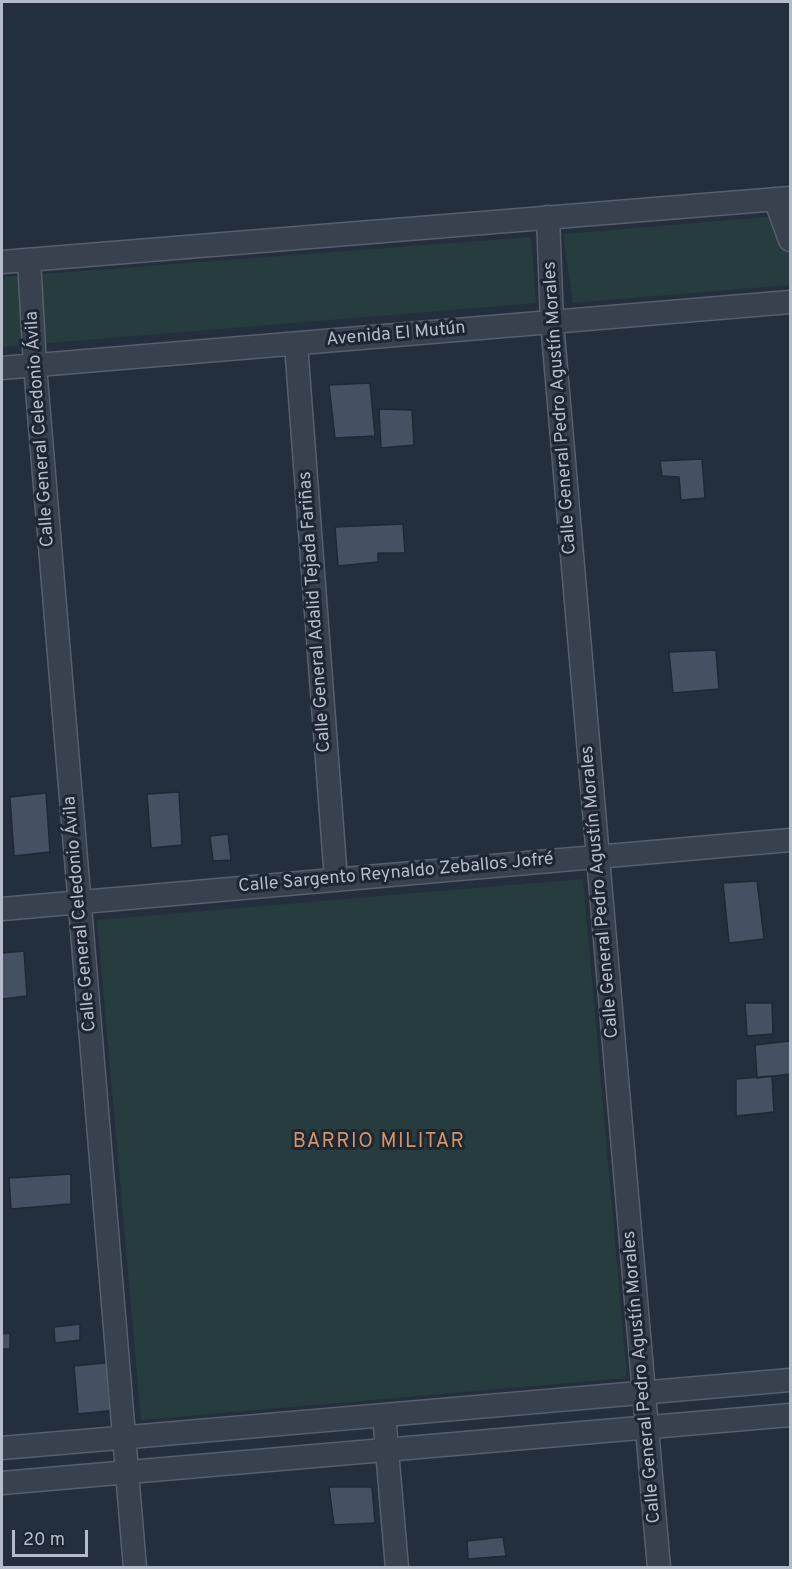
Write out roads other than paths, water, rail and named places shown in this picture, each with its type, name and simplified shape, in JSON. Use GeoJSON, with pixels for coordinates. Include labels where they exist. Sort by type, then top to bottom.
{"type":"FeatureCollection","features":[{"type":"Feature","properties":{"kind":"street"},"geometry":{"type":"LineString","coordinates":[[2,262],[783,199],[790,240]]}},
{"type":"Feature","properties":{"kind":"street","name":"Calle General Pedro Agustín Morales"},"geometry":{"type":"LineString","coordinates":[[548,217],[552,322],[659,1568]]}},
{"type":"Feature","properties":{"kind":"street","name":"Calle General Celedonio Ávila"},"geometry":{"type":"LineString","coordinates":[[28,260],[34,366],[135,1568]]}},
{"type":"Feature","properties":{"kind":"street","name":"Avenida El Mutún"},"geometry":{"type":"LineString","coordinates":[[2,368],[790,303]]}},
{"type":"Feature","properties":{"kind":"street","name":"Calle General Adalid Tejada Fariñas"},"geometry":{"type":"LineString","coordinates":[[296,344],[336,880]]}},
{"type":"Feature","properties":{"kind":"street","name":"Calle Sargento Reynaldo Zeballos Jofré"},"geometry":{"type":"LineString","coordinates":[[2,909],[790,840]]}},
{"type":"Feature","properties":{"kind":"street"},"geometry":{"type":"LineString","coordinates":[[2,1448],[790,1380]]}},
{"type":"Feature","properties":{"kind":"street"},"geometry":{"type":"LineString","coordinates":[[384,1415],[397,1568]]}},
{"type":"Feature","properties":{"kind":"street"},"geometry":{"type":"LineString","coordinates":[[2,1483],[790,1416]]}},
{"type":"Feature","properties":{"kind":"district","name":"BARRIO MILITAR"},"geometry":{"type":"Point","coordinates":[379,1143]}}]}
